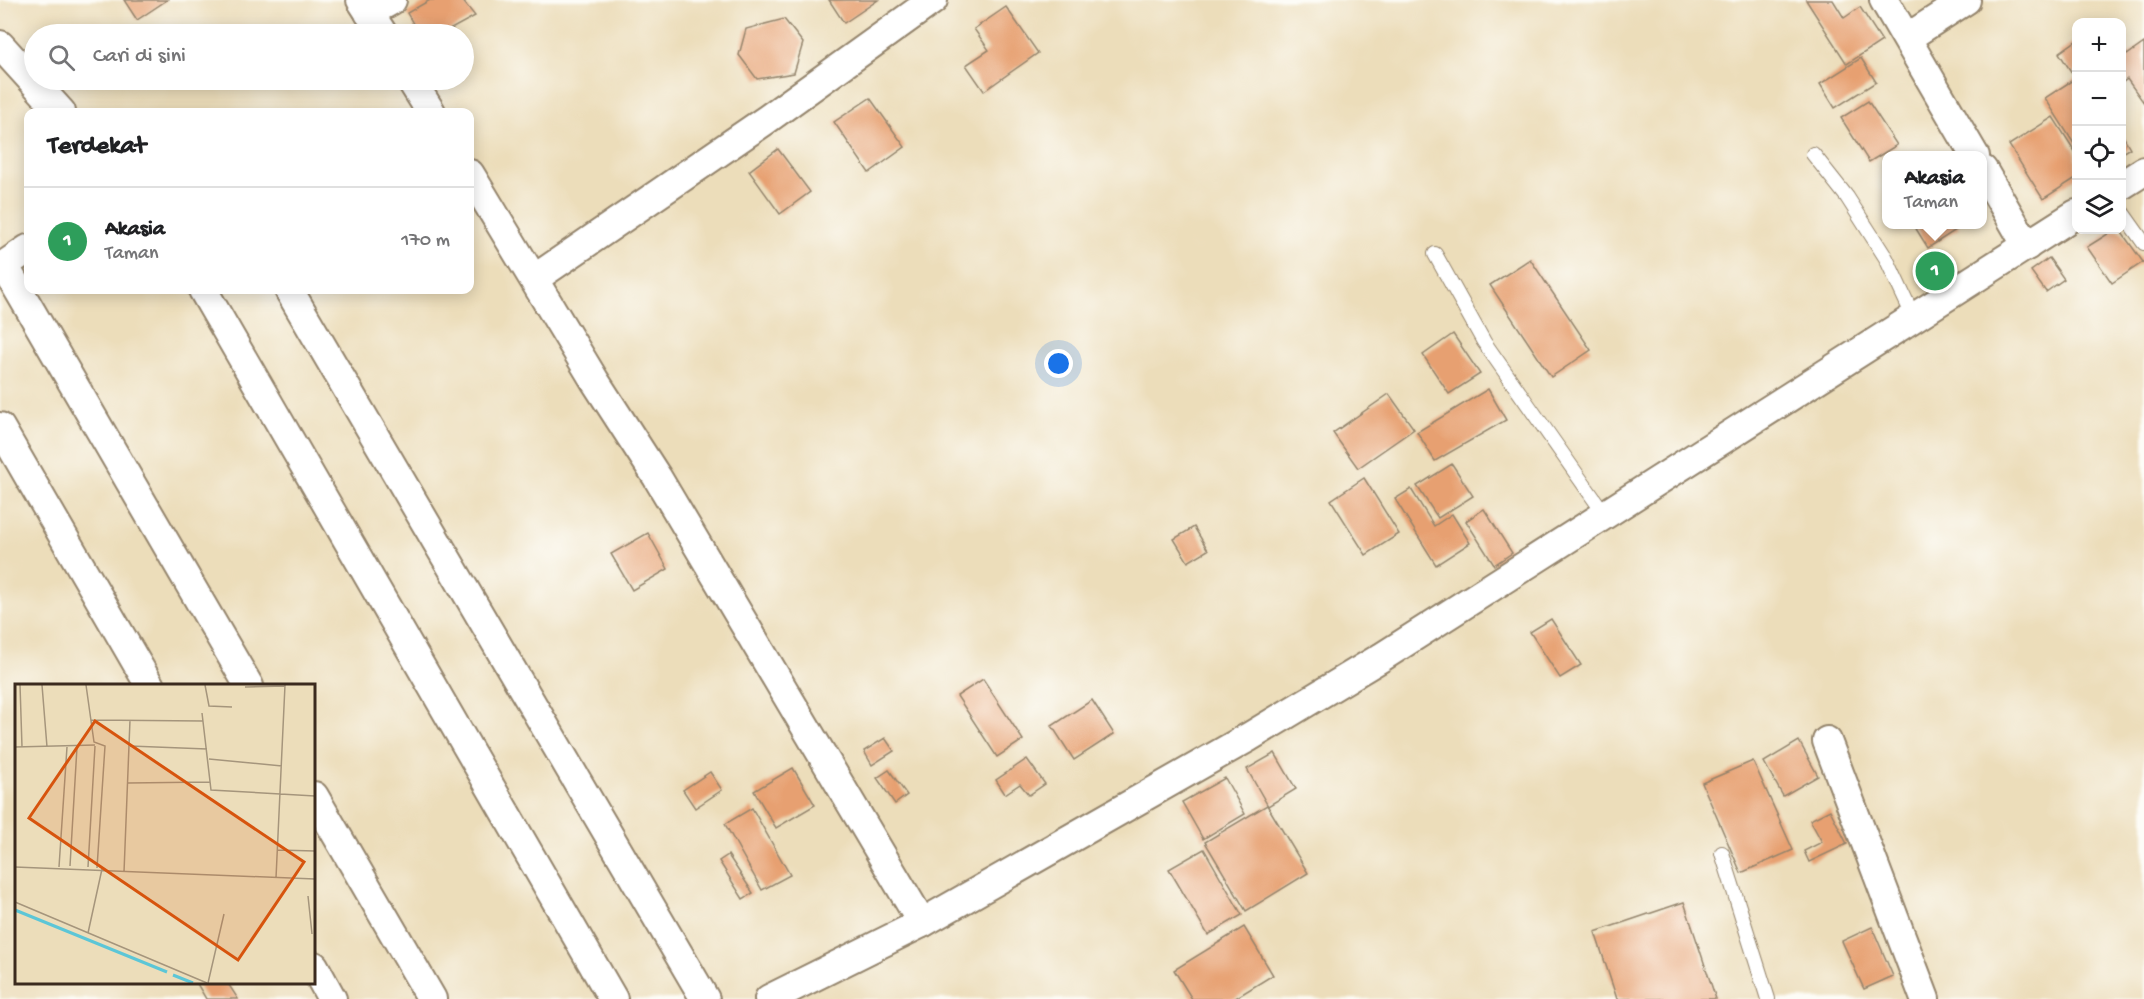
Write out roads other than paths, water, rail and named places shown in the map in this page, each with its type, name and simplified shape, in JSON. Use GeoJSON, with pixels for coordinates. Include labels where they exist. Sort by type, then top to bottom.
{"type":"FeatureCollection","features":[{"type":"Feature","properties":{"kind":"street"},"geometry":{"type":"LineString","coordinates":[[534,279],[766,120],[933,0]]}},
{"type":"Feature","properties":{"kind":"street"},"geometry":{"type":"LineString","coordinates":[[1884,0],[1972,151]]}},
{"type":"Feature","properties":{"kind":"street"},"geometry":{"type":"LineString","coordinates":[[1906,38],[1966,0]]}},
{"type":"Feature","properties":{"kind":"street"},"geometry":{"type":"LineString","coordinates":[[0,45],[24,71]]}},
{"type":"Feature","properties":{"kind":"street"},"geometry":{"type":"LineString","coordinates":[[41,90],[57,108]]}},
{"type":"Feature","properties":{"kind":"street"},"geometry":{"type":"LineString","coordinates":[[417,90],[428,108]]}},
{"type":"Feature","properties":{"kind":"street"},"geometry":{"type":"LineString","coordinates":[[2126,182],[2144,171]]}},
{"type":"Feature","properties":{"kind":"street"},"geometry":{"type":"LineString","coordinates":[[1987,177],[2027,246]]}},
{"type":"Feature","properties":{"kind":"street"},"geometry":{"type":"LineString","coordinates":[[474,181],[595,381],[657,477],[922,923]]}},
{"type":"Feature","properties":{"kind":"street"},"geometry":{"type":"LineString","coordinates":[[769,999],[922,923],[1249,737],[1392,651],[1606,516],[2072,217]]}},
{"type":"Feature","properties":{"kind":"street"},"geometry":{"type":"LineString","coordinates":[[24,252],[2,267],[248,684]]}},
{"type":"Feature","properties":{"kind":"street"},"geometry":{"type":"LineString","coordinates":[[205,294],[613,999]]}},
{"type":"Feature","properties":{"kind":"street"},"geometry":{"type":"LineString","coordinates":[[291,294],[705,999]]}},
{"type":"Feature","properties":{"kind":"street"},"geometry":{"type":"LineString","coordinates":[[0,427],[149,684]]}},
{"type":"Feature","properties":{"kind":"street"},"geometry":{"type":"LineString","coordinates":[[1827,741],[1925,999]]}},
{"type":"Feature","properties":{"kind":"street"},"geometry":{"type":"LineString","coordinates":[[315,798],[432,999]]}},
{"type":"Feature","properties":{"kind":"street"},"geometry":{"type":"LineString","coordinates":[[315,968],[332,999]]}},
{"type":"Feature","properties":{"kind":"lane"},"geometry":{"type":"LineString","coordinates":[[1813,154],[1847,197],[1886,258],[1914,318]]}},
{"type":"Feature","properties":{"kind":"lane"},"geometry":{"type":"LineString","coordinates":[[2126,219],[2144,243]]}},
{"type":"Feature","properties":{"kind":"lane"},"geometry":{"type":"LineString","coordinates":[[1435,254],[1484,342],[1606,516]]}},
{"type":"Feature","properties":{"kind":"lane"},"geometry":{"type":"LineString","coordinates":[[1722,853],[1768,999]]}},
{"type":"Feature","properties":{"kind":"place","name":"Akasia"},"geometry":{"type":"Point","coordinates":[1935,271]}}]}
